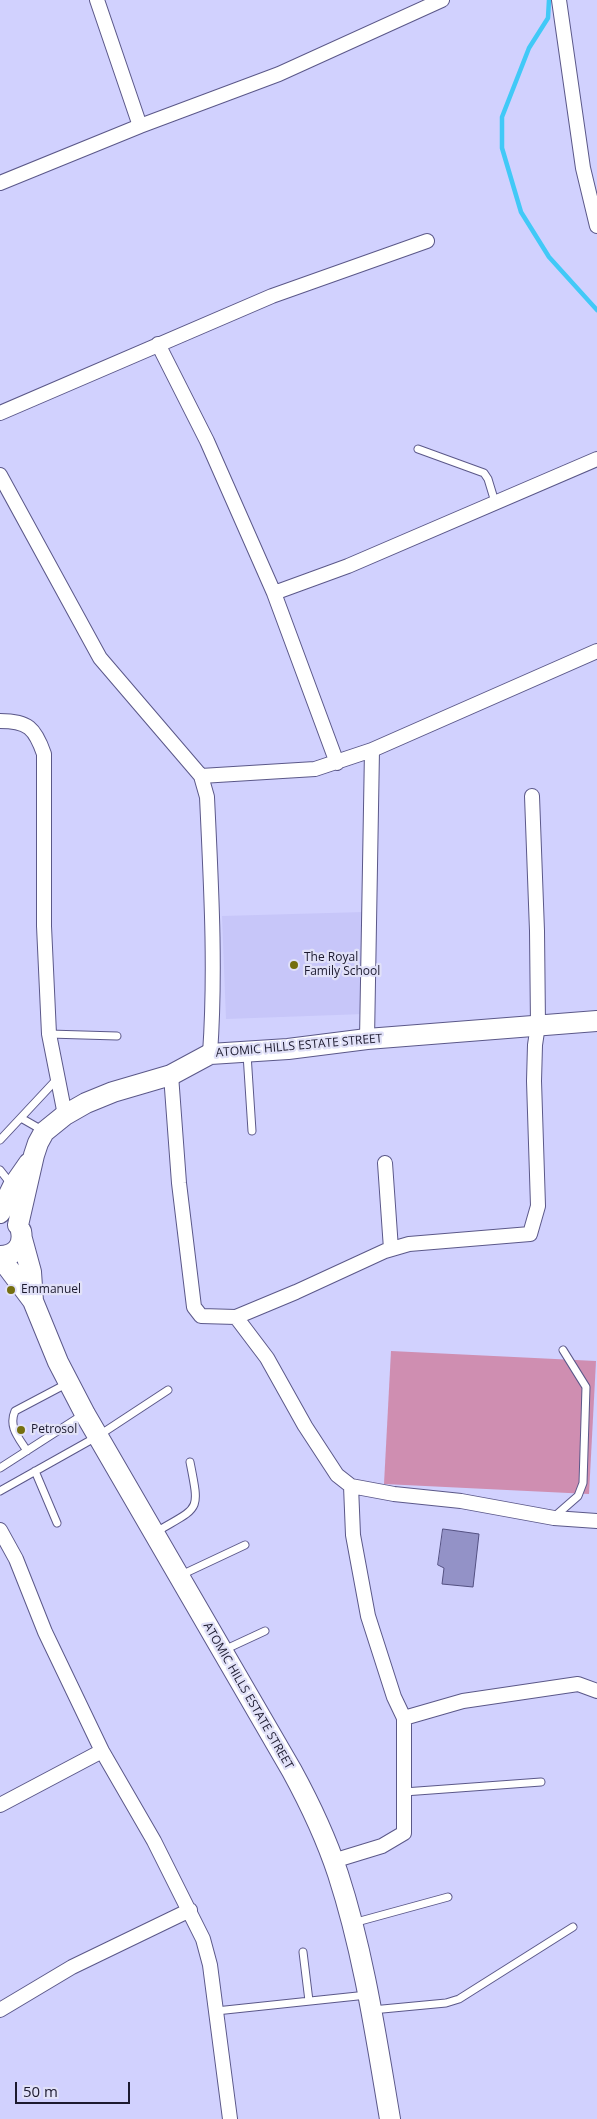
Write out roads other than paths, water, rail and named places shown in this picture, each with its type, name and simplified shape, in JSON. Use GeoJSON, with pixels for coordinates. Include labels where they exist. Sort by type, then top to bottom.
{"type":"FeatureCollection","features":[{"type":"Feature","properties":{"kind":"main road","name":"ATOMIC HILLS ESTATE STREET"},"geometry":{"type":"LineString","coordinates":[[33,1301],[31,1272],[13,1227],[34,1155],[44,1132],[65,1114],[86,1103],[113,1092],[171,1075],[210,1054],[288,1049],[367,1039],[597,1021]]}},
{"type":"Feature","properties":{"kind":"main road","name":"ATOMIC HILLS ESTATE STREET"},"geometry":{"type":"LineString","coordinates":[[0,1213],[13,1186],[34,1155]]}},
{"type":"Feature","properties":{"kind":"main road"},"geometry":{"type":"LineString","coordinates":[[0,1257],[11,1255],[16,1251],[13,1227]]}},
{"type":"Feature","properties":{"kind":"main road","name":"ATOMIC HILLS ESTATE STREET"},"geometry":{"type":"LineString","coordinates":[[0,1257],[33,1301],[44,1329],[85,1414],[296,1778],[322,1832],[334,1861],[353,1923],[370,2003],[390,2119]]}},
{"type":"Feature","properties":{"kind":"street"},"geometry":{"type":"LineString","coordinates":[[97,0],[140,126]]}},
{"type":"Feature","properties":{"kind":"street"},"geometry":{"type":"LineString","coordinates":[[0,184],[140,126],[279,74],[442,0]]}},
{"type":"Feature","properties":{"kind":"street"},"geometry":{"type":"LineString","coordinates":[[559,0],[583,168],[597,226]]}},
{"type":"Feature","properties":{"kind":"street"},"geometry":{"type":"LineString","coordinates":[[0,413],[272,296],[427,240]]}},
{"type":"Feature","properties":{"kind":"street"},"geometry":{"type":"LineString","coordinates":[[158,344],[207,441],[274,593],[337,763]]}},
{"type":"Feature","properties":{"kind":"street"},"geometry":{"type":"LineString","coordinates":[[274,593],[348,566],[597,459]]}},
{"type":"Feature","properties":{"kind":"street"},"geometry":{"type":"LineString","coordinates":[[0,475],[100,658],[201,776],[208,797],[214,916],[213,1004],[210,1054]]}},
{"type":"Feature","properties":{"kind":"street"},"geometry":{"type":"LineString","coordinates":[[201,776],[306,769],[337,763],[372,750],[597,651]]}},
{"type":"Feature","properties":{"kind":"street"},"geometry":{"type":"LineString","coordinates":[[0,721],[21,722],[30,727],[36,735],[44,754],[44,926],[49,1034],[65,1114]]}},
{"type":"Feature","properties":{"kind":"street"},"geometry":{"type":"LineString","coordinates":[[367,1039],[372,750]]}},
{"type":"Feature","properties":{"kind":"street"},"geometry":{"type":"LineString","coordinates":[[171,1075],[179,1183],[193,1302],[201,1316],[236,1317],[391,1249],[410,1244],[530,1234],[538,1206],[534,1082],[535,1045],[538,1025],[532,796]]}},
{"type":"Feature","properties":{"kind":"street"},"geometry":{"type":"LineString","coordinates":[[385,1163],[391,1249]]}},
{"type":"Feature","properties":{"kind":"street"},"geometry":{"type":"LineString","coordinates":[[236,1317],[267,1358],[305,1426],[337,1475],[350,1486],[394,1494],[462,1500],[554,1518],[597,1521]]}},
{"type":"Feature","properties":{"kind":"street"},"geometry":{"type":"LineString","coordinates":[[334,1861],[382,1846],[404,1833],[404,1718],[394,1697],[368,1616],[353,1535],[350,1486]]}},
{"type":"Feature","properties":{"kind":"street"},"geometry":{"type":"LineString","coordinates":[[0,1530],[16,1559],[45,1632],[102,1751],[154,1841],[203,1939],[210,1965],[230,2119]]}},
{"type":"Feature","properties":{"kind":"street"},"geometry":{"type":"LineString","coordinates":[[404,1718],[463,1701],[578,1684],[597,1690]]}},
{"type":"Feature","properties":{"kind":"street"},"geometry":{"type":"LineString","coordinates":[[0,1805],[102,1751]]}},
{"type":"Feature","properties":{"kind":"street"},"geometry":{"type":"LineString","coordinates":[[0,2010],[72,1967],[190,1910]]}},
{"type":"Feature","properties":{"kind":"lane"},"geometry":{"type":"LineString","coordinates":[[418,449],[484,473],[488,479],[495,502]]}},
{"type":"Feature","properties":{"kind":"lane"},"geometry":{"type":"LineString","coordinates":[[49,1034],[117,1036]]}},
{"type":"Feature","properties":{"kind":"lane"},"geometry":{"type":"LineString","coordinates":[[246,1052],[252,1131]]}},
{"type":"Feature","properties":{"kind":"lane"},"geometry":{"type":"LineString","coordinates":[[0,1140],[57,1079]]}},
{"type":"Feature","properties":{"kind":"lane"},"geometry":{"type":"LineString","coordinates":[[21,1118],[44,1132]]}},
{"type":"Feature","properties":{"kind":"lane"},"geometry":{"type":"LineString","coordinates":[[0,1170],[13,1186]]}},
{"type":"Feature","properties":{"kind":"lane"},"geometry":{"type":"LineString","coordinates":[[554,1518],[578,1496],[583,1484],[586,1388],[563,1350]]}},
{"type":"Feature","properties":{"kind":"lane"},"geometry":{"type":"LineString","coordinates":[[27,1451],[12,1426],[12,1418],[15,1411],[69,1383]]}},
{"type":"Feature","properties":{"kind":"lane"},"geometry":{"type":"LineString","coordinates":[[0,1492],[98,1436],[168,1390]]}},
{"type":"Feature","properties":{"kind":"lane"},"geometry":{"type":"LineString","coordinates":[[0,1468],[85,1414]]}},
{"type":"Feature","properties":{"kind":"lane"},"geometry":{"type":"LineString","coordinates":[[154,1533],[192,1511],[196,1495],[190,1462]]}},
{"type":"Feature","properties":{"kind":"lane"},"geometry":{"type":"LineString","coordinates":[[35,1472],[57,1523]]}},
{"type":"Feature","properties":{"kind":"lane"},"geometry":{"type":"LineString","coordinates":[[179,1576],[245,1545]]}},
{"type":"Feature","properties":{"kind":"lane"},"geometry":{"type":"LineString","coordinates":[[221,1651],[265,1631]]}},
{"type":"Feature","properties":{"kind":"lane"},"geometry":{"type":"LineString","coordinates":[[404,1792],[541,1782]]}},
{"type":"Feature","properties":{"kind":"lane"},"geometry":{"type":"LineString","coordinates":[[353,1923],[448,1897]]}},
{"type":"Feature","properties":{"kind":"lane"},"geometry":{"type":"LineString","coordinates":[[216,2012],[310,2001],[446,2003],[459,1999],[574,1927]]}},
{"type":"Feature","properties":{"kind":"lane"},"geometry":{"type":"LineString","coordinates":[[303,1952],[310,2001]]}},
{"type":"Feature","properties":{"kind":"waterway"},"geometry":{"type":"LineString","coordinates":[[549,0],[548,18],[529,48],[502,117],[502,148],[521,212],[549,257],[597,310]]}},
{"type":"Feature","properties":{"kind":"place","name":"The Royal Family School"},"geometry":{"type":"Point","coordinates":[294,965]}},
{"type":"Feature","properties":{"kind":"place","name":"Emmanuel"},"geometry":{"type":"Point","coordinates":[11,1290]}},
{"type":"Feature","properties":{"kind":"place","name":"Petrosol"},"geometry":{"type":"Point","coordinates":[21,1430]}}]}
